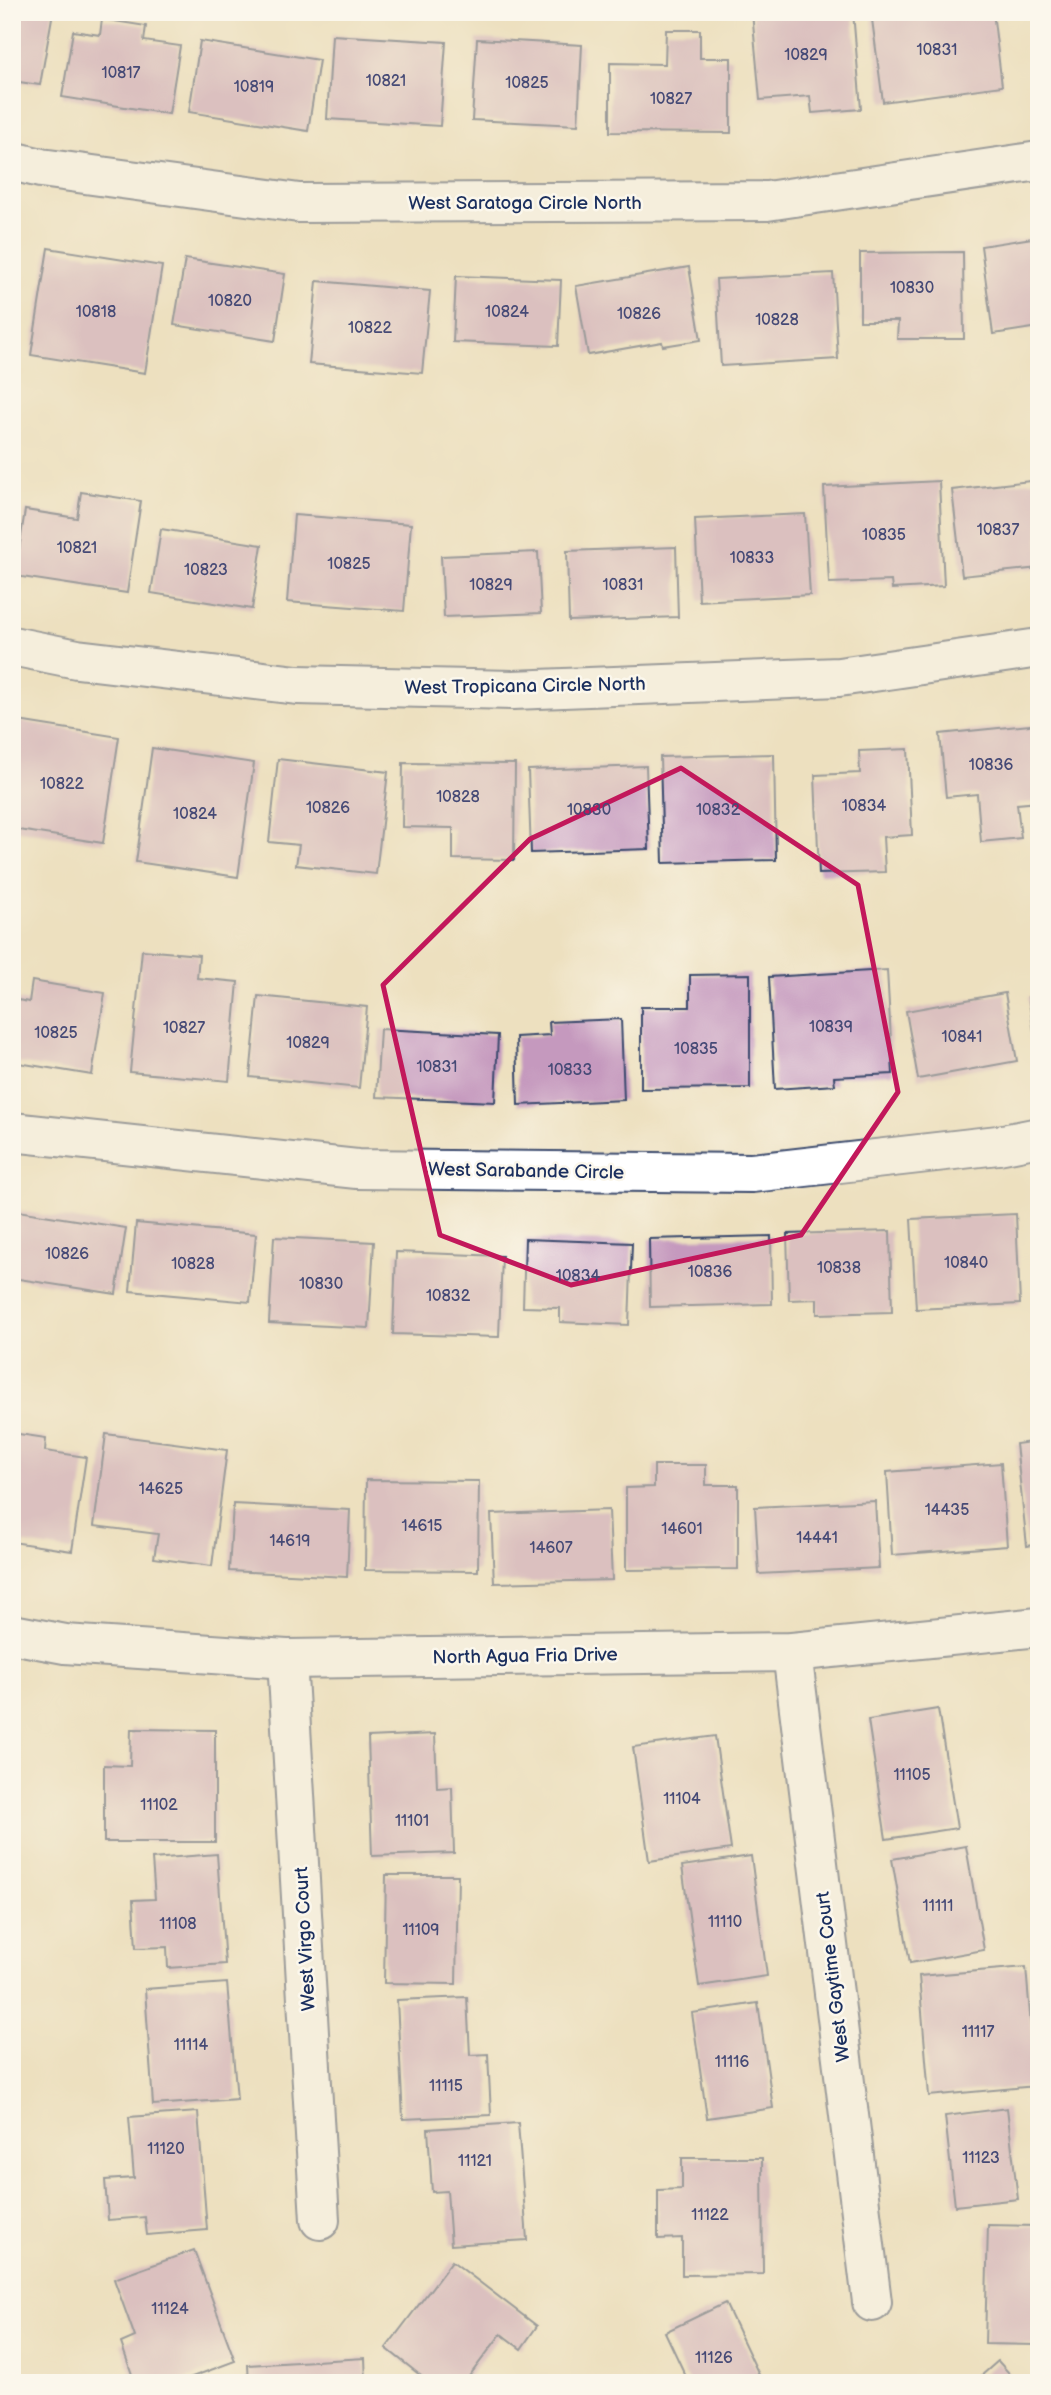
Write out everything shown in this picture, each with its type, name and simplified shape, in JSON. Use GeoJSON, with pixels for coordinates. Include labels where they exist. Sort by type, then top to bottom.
{"type":"FeatureCollection","features":[{"type":"Feature","properties":{"kind":"street","name":"West Saratoga Circle North"},"geometry":{"type":"LineString","coordinates":[[12,161],[41,168],[299,203],[767,201],[1039,162]]}},
{"type":"Feature","properties":{"kind":"street","name":"West Tropicana Circle North"},"geometry":{"type":"LineString","coordinates":[[12,646],[77,659],[297,685],[513,690],[839,677],[1039,648]]}},
{"type":"Feature","properties":{"kind":"street","name":"West Sarabande Circle"},"geometry":{"type":"LineString","coordinates":[[12,1132],[357,1169],[752,1173],[998,1145],[1039,1137]]}},
{"type":"Feature","properties":{"kind":"street","name":"North Agua Fria Drive"},"geometry":{"type":"LineString","coordinates":[[12,1634],[65,1644],[287,1658],[792,1652],[1039,1627]]}},
{"type":"Feature","properties":{"kind":"street","name":"West Gaytime Court"},"geometry":{"type":"LineString","coordinates":[[792,1652],[872,2301]]}},
{"type":"Feature","properties":{"kind":"street","name":"West Virgo Court"},"geometry":{"type":"LineString","coordinates":[[287,1658],[320,2220]]}},
{"type":"Feature","properties":{"kind":"highlighted area"},"geometry":{"type":"Polygon","coordinates":[[[681,768],[858,885],[898,1092],[801,1235],[571,1285],[440,1235],[383,985],[530,839],[681,768]]]}},
{"type":"Feature","properties":{"kind":"building"},"geometry":{"type":"Polygon","coordinates":[[[12,12],[53,12],[40,85],[12,81],[12,12]]]}},
{"type":"Feature","properties":{"kind":"building"},"geometry":{"type":"Polygon","coordinates":[[[752,12],[853,12],[861,109],[812,113],[810,96],[760,100],[752,12]]]}},
{"type":"Feature","properties":{"kind":"building"},"geometry":{"type":"Polygon","coordinates":[[[871,12],[993,12],[1002,86],[883,102],[871,12]]]}},
{"type":"Feature","properties":{"kind":"building"},"geometry":{"type":"Polygon","coordinates":[[[102,19],[146,26],[144,41],[180,46],[169,114],[62,97],[73,31],[100,35],[102,19]]]}},
{"type":"Feature","properties":{"kind":"building"},"geometry":{"type":"Polygon","coordinates":[[[666,30],[700,30],[700,58],[731,58],[731,133],[610,132],[610,63],[665,64],[666,30]]]}},
{"type":"Feature","properties":{"kind":"building"},"geometry":{"type":"Polygon","coordinates":[[[332,35],[446,42],[440,126],[327,119],[332,35]]]}},
{"type":"Feature","properties":{"kind":"building"},"geometry":{"type":"Polygon","coordinates":[[[477,39],[582,45],[578,125],[472,120],[477,39]]]}},
{"type":"Feature","properties":{"kind":"building"},"geometry":{"type":"Polygon","coordinates":[[[200,41],[319,60],[308,131],[189,112],[200,41]]]}},
{"type":"Feature","properties":{"kind":"building"},"geometry":{"type":"Polygon","coordinates":[[[1039,237],[1039,327],[993,334],[981,246],[1039,237]]]}},
{"type":"Feature","properties":{"kind":"building"},"geometry":{"type":"Polygon","coordinates":[[[12,247],[20,248],[14,284],[12,284],[12,247]]]}},
{"type":"Feature","properties":{"kind":"building"},"geometry":{"type":"Polygon","coordinates":[[[48,248],[162,266],[145,373],[31,355],[48,248]]]}},
{"type":"Feature","properties":{"kind":"building"},"geometry":{"type":"Polygon","coordinates":[[[963,252],[964,339],[897,339],[898,321],[860,321],[860,253],[963,252]]]}},
{"type":"Feature","properties":{"kind":"building"},"geometry":{"type":"Polygon","coordinates":[[[185,259],[285,274],[275,341],[174,325],[185,259]]]}},
{"type":"Feature","properties":{"kind":"building"},"geometry":{"type":"Polygon","coordinates":[[[689,267],[701,340],[663,346],[662,342],[588,355],[576,286],[689,267]]]}},
{"type":"Feature","properties":{"kind":"building"},"geometry":{"type":"Polygon","coordinates":[[[833,273],[838,359],[721,366],[716,279],[833,273]]]}},
{"type":"Feature","properties":{"kind":"building"},"geometry":{"type":"Polygon","coordinates":[[[456,276],[561,280],[558,346],[453,342],[456,276]]]}},
{"type":"Feature","properties":{"kind":"building"},"geometry":{"type":"Polygon","coordinates":[[[317,281],[430,291],[422,373],[309,364],[317,281]]]}},
{"type":"Feature","properties":{"kind":"building"},"geometry":{"type":"Polygon","coordinates":[[[1039,480],[1039,568],[962,576],[952,490],[1039,480]]]}},
{"type":"Feature","properties":{"kind":"building"},"geometry":{"type":"Polygon","coordinates":[[[939,481],[944,586],[892,589],[891,581],[829,583],[824,487],[939,481]]]}},
{"type":"Feature","properties":{"kind":"building"},"geometry":{"type":"Polygon","coordinates":[[[81,492],[141,501],[127,593],[15,576],[25,510],[77,518],[81,492]]]}},
{"type":"Feature","properties":{"kind":"building"},"geometry":{"type":"Polygon","coordinates":[[[805,514],[810,595],[699,601],[695,519],[805,514]]]}},
{"type":"Feature","properties":{"kind":"building"},"geometry":{"type":"Polygon","coordinates":[[[294,515],[411,524],[404,611],[287,602],[294,515]]]}},
{"type":"Feature","properties":{"kind":"building"},"geometry":{"type":"Polygon","coordinates":[[[161,529],[262,545],[252,609],[151,593],[161,529]]]}},
{"type":"Feature","properties":{"kind":"building"},"geometry":{"type":"Polygon","coordinates":[[[676,547],[678,617],[569,621],[567,551],[676,547]]]}},
{"type":"Feature","properties":{"kind":"building"},"geometry":{"type":"Polygon","coordinates":[[[538,552],[541,613],[444,617],[441,556],[538,552]]]}},
{"type":"Feature","properties":{"kind":"building"},"geometry":{"type":"Polygon","coordinates":[[[12,720],[119,737],[103,843],[12,829],[12,720]]]}},
{"type":"Feature","properties":{"kind":"building"},"geometry":{"type":"Polygon","coordinates":[[[1039,724],[1039,802],[1017,804],[1021,838],[981,842],[977,794],[946,797],[940,734],[1039,724]]]}},
{"type":"Feature","properties":{"kind":"building"},"geometry":{"type":"Polygon","coordinates":[[[152,748],[254,763],[238,877],[136,862],[152,748]]]}},
{"type":"Feature","properties":{"kind":"building"},"geometry":{"type":"Polygon","coordinates":[[[908,749],[912,835],[883,837],[885,872],[819,874],[815,775],[860,773],[859,751],[908,749]]]}},
{"type":"Feature","properties":{"kind":"building"},"geometry":{"type":"Polygon","coordinates":[[[774,754],[776,860],[663,863],[660,757],[774,754]]]}},
{"type":"Feature","properties":{"kind":"building"},"geometry":{"type":"Polygon","coordinates":[[[278,759],[388,772],[376,874],[296,865],[299,845],[269,842],[278,759]]]}},
{"type":"Feature","properties":{"kind":"building"},"geometry":{"type":"Polygon","coordinates":[[[403,763],[515,764],[514,860],[453,859],[453,828],[402,827],[403,763]]]}},
{"type":"Feature","properties":{"kind":"building"},"geometry":{"type":"Polygon","coordinates":[[[646,766],[649,849],[531,853],[528,770],[646,766]]]}},
{"type":"Feature","properties":{"kind":"building"},"geometry":{"type":"Polygon","coordinates":[[[142,950],[199,955],[197,978],[238,982],[229,1081],[130,1072],[142,950]]]}},
{"type":"Feature","properties":{"kind":"building"},"geometry":{"type":"Polygon","coordinates":[[[887,970],[893,1074],[834,1077],[835,1085],[775,1089],[769,977],[887,970]]]}},
{"type":"Feature","properties":{"kind":"building"},"geometry":{"type":"Polygon","coordinates":[[[750,974],[750,1088],[641,1089],[641,1007],[690,1007],[690,975],[750,974]]]}},
{"type":"Feature","properties":{"kind":"building"},"geometry":{"type":"Polygon","coordinates":[[[32,981],[105,993],[92,1075],[12,1062],[12,999],[29,1002],[32,981]]]}},
{"type":"Feature","properties":{"kind":"building"},"geometry":{"type":"Polygon","coordinates":[[[1005,993],[1017,1061],[918,1079],[906,1011],[1005,993]]]}},
{"type":"Feature","properties":{"kind":"building"},"geometry":{"type":"Polygon","coordinates":[[[1039,995],[1039,1049],[1037,1049],[1028,997],[1039,995]]]}},
{"type":"Feature","properties":{"kind":"building"},"geometry":{"type":"Polygon","coordinates":[[[258,996],[367,1007],[359,1088],[250,1077],[258,996]]]}},
{"type":"Feature","properties":{"kind":"building"},"geometry":{"type":"Polygon","coordinates":[[[621,1019],[624,1100],[518,1105],[516,1037],[550,1035],[549,1022],[621,1019]]]}},
{"type":"Feature","properties":{"kind":"building"},"geometry":{"type":"Polygon","coordinates":[[[380,1029],[498,1035],[495,1102],[376,1097],[380,1029]]]}},
{"type":"Feature","properties":{"kind":"building"},"geometry":{"type":"Polygon","coordinates":[[[12,1210],[126,1228],[116,1294],[12,1278],[12,1210]]]}},
{"type":"Feature","properties":{"kind":"building"},"geometry":{"type":"Polygon","coordinates":[[[1016,1214],[1020,1304],[916,1309],[911,1219],[1016,1214]]]}},
{"type":"Feature","properties":{"kind":"building"},"geometry":{"type":"Polygon","coordinates":[[[136,1223],[256,1234],[250,1302],[130,1291],[136,1223]]]}},
{"type":"Feature","properties":{"kind":"building"},"geometry":{"type":"Polygon","coordinates":[[[890,1231],[892,1312],[817,1314],[817,1299],[789,1300],[787,1234],[890,1231]]]}},
{"type":"Feature","properties":{"kind":"building"},"geometry":{"type":"Polygon","coordinates":[[[771,1236],[772,1304],[650,1307],[649,1239],[771,1236]]]}},
{"type":"Feature","properties":{"kind":"building"},"geometry":{"type":"Polygon","coordinates":[[[274,1237],[374,1242],[369,1328],[269,1323],[274,1237]]]}},
{"type":"Feature","properties":{"kind":"building"},"geometry":{"type":"Polygon","coordinates":[[[525,1239],[632,1243],[629,1325],[560,1322],[560,1308],[523,1307],[525,1239]]]}},
{"type":"Feature","properties":{"kind":"building"},"geometry":{"type":"Polygon","coordinates":[[[396,1252],[502,1256],[499,1337],[393,1334],[396,1252]]]}},
{"type":"Feature","properties":{"kind":"building"},"geometry":{"type":"Polygon","coordinates":[[[12,1433],[46,1438],[45,1451],[86,1457],[72,1551],[12,1542],[12,1433]]]}},
{"type":"Feature","properties":{"kind":"building"},"geometry":{"type":"Polygon","coordinates":[[[106,1434],[227,1450],[212,1566],[154,1558],[158,1534],[94,1526],[106,1434]]]}},
{"type":"Feature","properties":{"kind":"building"},"geometry":{"type":"Polygon","coordinates":[[[1039,1441],[1039,1544],[1027,1546],[1016,1444],[1039,1441]]]}},
{"type":"Feature","properties":{"kind":"building"},"geometry":{"type":"Polygon","coordinates":[[[1001,1463],[1007,1546],[892,1555],[887,1472],[1001,1463]]]}},
{"type":"Feature","properties":{"kind":"building"},"geometry":{"type":"Polygon","coordinates":[[[654,1465],[706,1465],[706,1485],[738,1485],[738,1569],[626,1570],[626,1488],[654,1487],[654,1465]]]}},
{"type":"Feature","properties":{"kind":"building"},"geometry":{"type":"Polygon","coordinates":[[[366,1480],[479,1481],[478,1571],[365,1570],[366,1480]]]}},
{"type":"Feature","properties":{"kind":"building"},"geometry":{"type":"Polygon","coordinates":[[[875,1501],[879,1568],[759,1574],[755,1507],[875,1501]]]}},
{"type":"Feature","properties":{"kind":"building"},"geometry":{"type":"Polygon","coordinates":[[[233,1504],[350,1510],[347,1577],[229,1571],[233,1504]]]}},
{"type":"Feature","properties":{"kind":"building"},"geometry":{"type":"Polygon","coordinates":[[[609,1510],[612,1580],[494,1583],[491,1514],[609,1510]]]}},
{"type":"Feature","properties":{"kind":"building"},"geometry":{"type":"Polygon","coordinates":[[[938,1709],[957,1828],[886,1839],[868,1720],[938,1709]]]}},
{"type":"Feature","properties":{"kind":"building"},"geometry":{"type":"Polygon","coordinates":[[[131,1729],[215,1730],[215,1842],[104,1842],[104,1765],[130,1766],[131,1729]]]}},
{"type":"Feature","properties":{"kind":"building"},"geometry":{"type":"Polygon","coordinates":[[[435,1734],[437,1788],[452,1787],[454,1853],[372,1856],[368,1737],[435,1734]]]}},
{"type":"Feature","properties":{"kind":"building"},"geometry":{"type":"Polygon","coordinates":[[[715,1736],[731,1849],[649,1861],[633,1747],[715,1736]]]}},
{"type":"Feature","properties":{"kind":"building"},"geometry":{"type":"Polygon","coordinates":[[[966,1846],[984,1950],[910,1963],[892,1859],[966,1846]]]}},
{"type":"Feature","properties":{"kind":"building"},"geometry":{"type":"Polygon","coordinates":[[[217,1854],[225,1964],[168,1968],[167,1947],[136,1948],[133,1900],[155,1899],[152,1859],[217,1854]]]}},
{"type":"Feature","properties":{"kind":"building"},"geometry":{"type":"Polygon","coordinates":[[[751,1856],[767,1976],[699,1986],[682,1866],[751,1856]]]}},
{"type":"Feature","properties":{"kind":"building"},"geometry":{"type":"Polygon","coordinates":[[[386,1875],[458,1875],[456,1984],[384,1983],[386,1875]]]}},
{"type":"Feature","properties":{"kind":"building"},"geometry":{"type":"Polygon","coordinates":[[[1026,1967],[1036,2086],[929,2096],[919,1976],[1026,1967]]]}},
{"type":"Feature","properties":{"kind":"building"},"geometry":{"type":"Polygon","coordinates":[[[227,1983],[237,2099],[153,2105],[145,1989],[227,1983]]]}},
{"type":"Feature","properties":{"kind":"building"},"geometry":{"type":"Polygon","coordinates":[[[467,1997],[470,2055],[488,2054],[491,2115],[403,2119],[397,2000],[467,1997]]]}},
{"type":"Feature","properties":{"kind":"building"},"geometry":{"type":"Polygon","coordinates":[[[758,2003],[773,2108],[707,2118],[692,2013],[758,2003]]]}},
{"type":"Feature","properties":{"kind":"building"},"geometry":{"type":"Polygon","coordinates":[[[1007,2108],[1018,2199],[955,2206],[945,2116],[1007,2108]]]}},
{"type":"Feature","properties":{"kind":"building"},"geometry":{"type":"Polygon","coordinates":[[[198,2112],[207,2230],[147,2235],[145,2217],[108,2220],[105,2180],[134,2178],[129,2117],[198,2112]]]}},
{"type":"Feature","properties":{"kind":"building"},"geometry":{"type":"Polygon","coordinates":[[[518,2123],[527,2240],[451,2245],[447,2191],[432,2192],[428,2129],[518,2123]]]}},
{"type":"Feature","properties":{"kind":"building"},"geometry":{"type":"Polygon","coordinates":[[[682,2158],[762,2158],[763,2274],[682,2275],[682,2238],[658,2239],[658,2190],[682,2189],[682,2158]]]}},
{"type":"Feature","properties":{"kind":"building"},"geometry":{"type":"Polygon","coordinates":[[[988,2225],[1039,2226],[1039,2345],[985,2344],[988,2225]]]}},
{"type":"Feature","properties":{"kind":"building"},"geometry":{"type":"Polygon","coordinates":[[[194,2250],[235,2361],[176,2383],[135,2383],[121,2343],[135,2337],[114,2279],[194,2250]]]}},
{"type":"Feature","properties":{"kind":"building"},"geometry":{"type":"Polygon","coordinates":[[[452,2261],[537,2326],[521,2349],[501,2334],[464,2383],[430,2383],[386,2348],[452,2261]]]}},
{"type":"Feature","properties":{"kind":"building"},"geometry":{"type":"Polygon","coordinates":[[[725,2303],[763,2383],[689,2383],[665,2332],[725,2303]]]}},
{"type":"Feature","properties":{"kind":"building"},"geometry":{"type":"Polygon","coordinates":[[[365,2358],[366,2383],[249,2383],[248,2365],[365,2358]]]}},
{"type":"Feature","properties":{"kind":"building"},"geometry":{"type":"Polygon","coordinates":[[[998,2361],[1018,2383],[973,2383],[998,2361]]]}}]}
